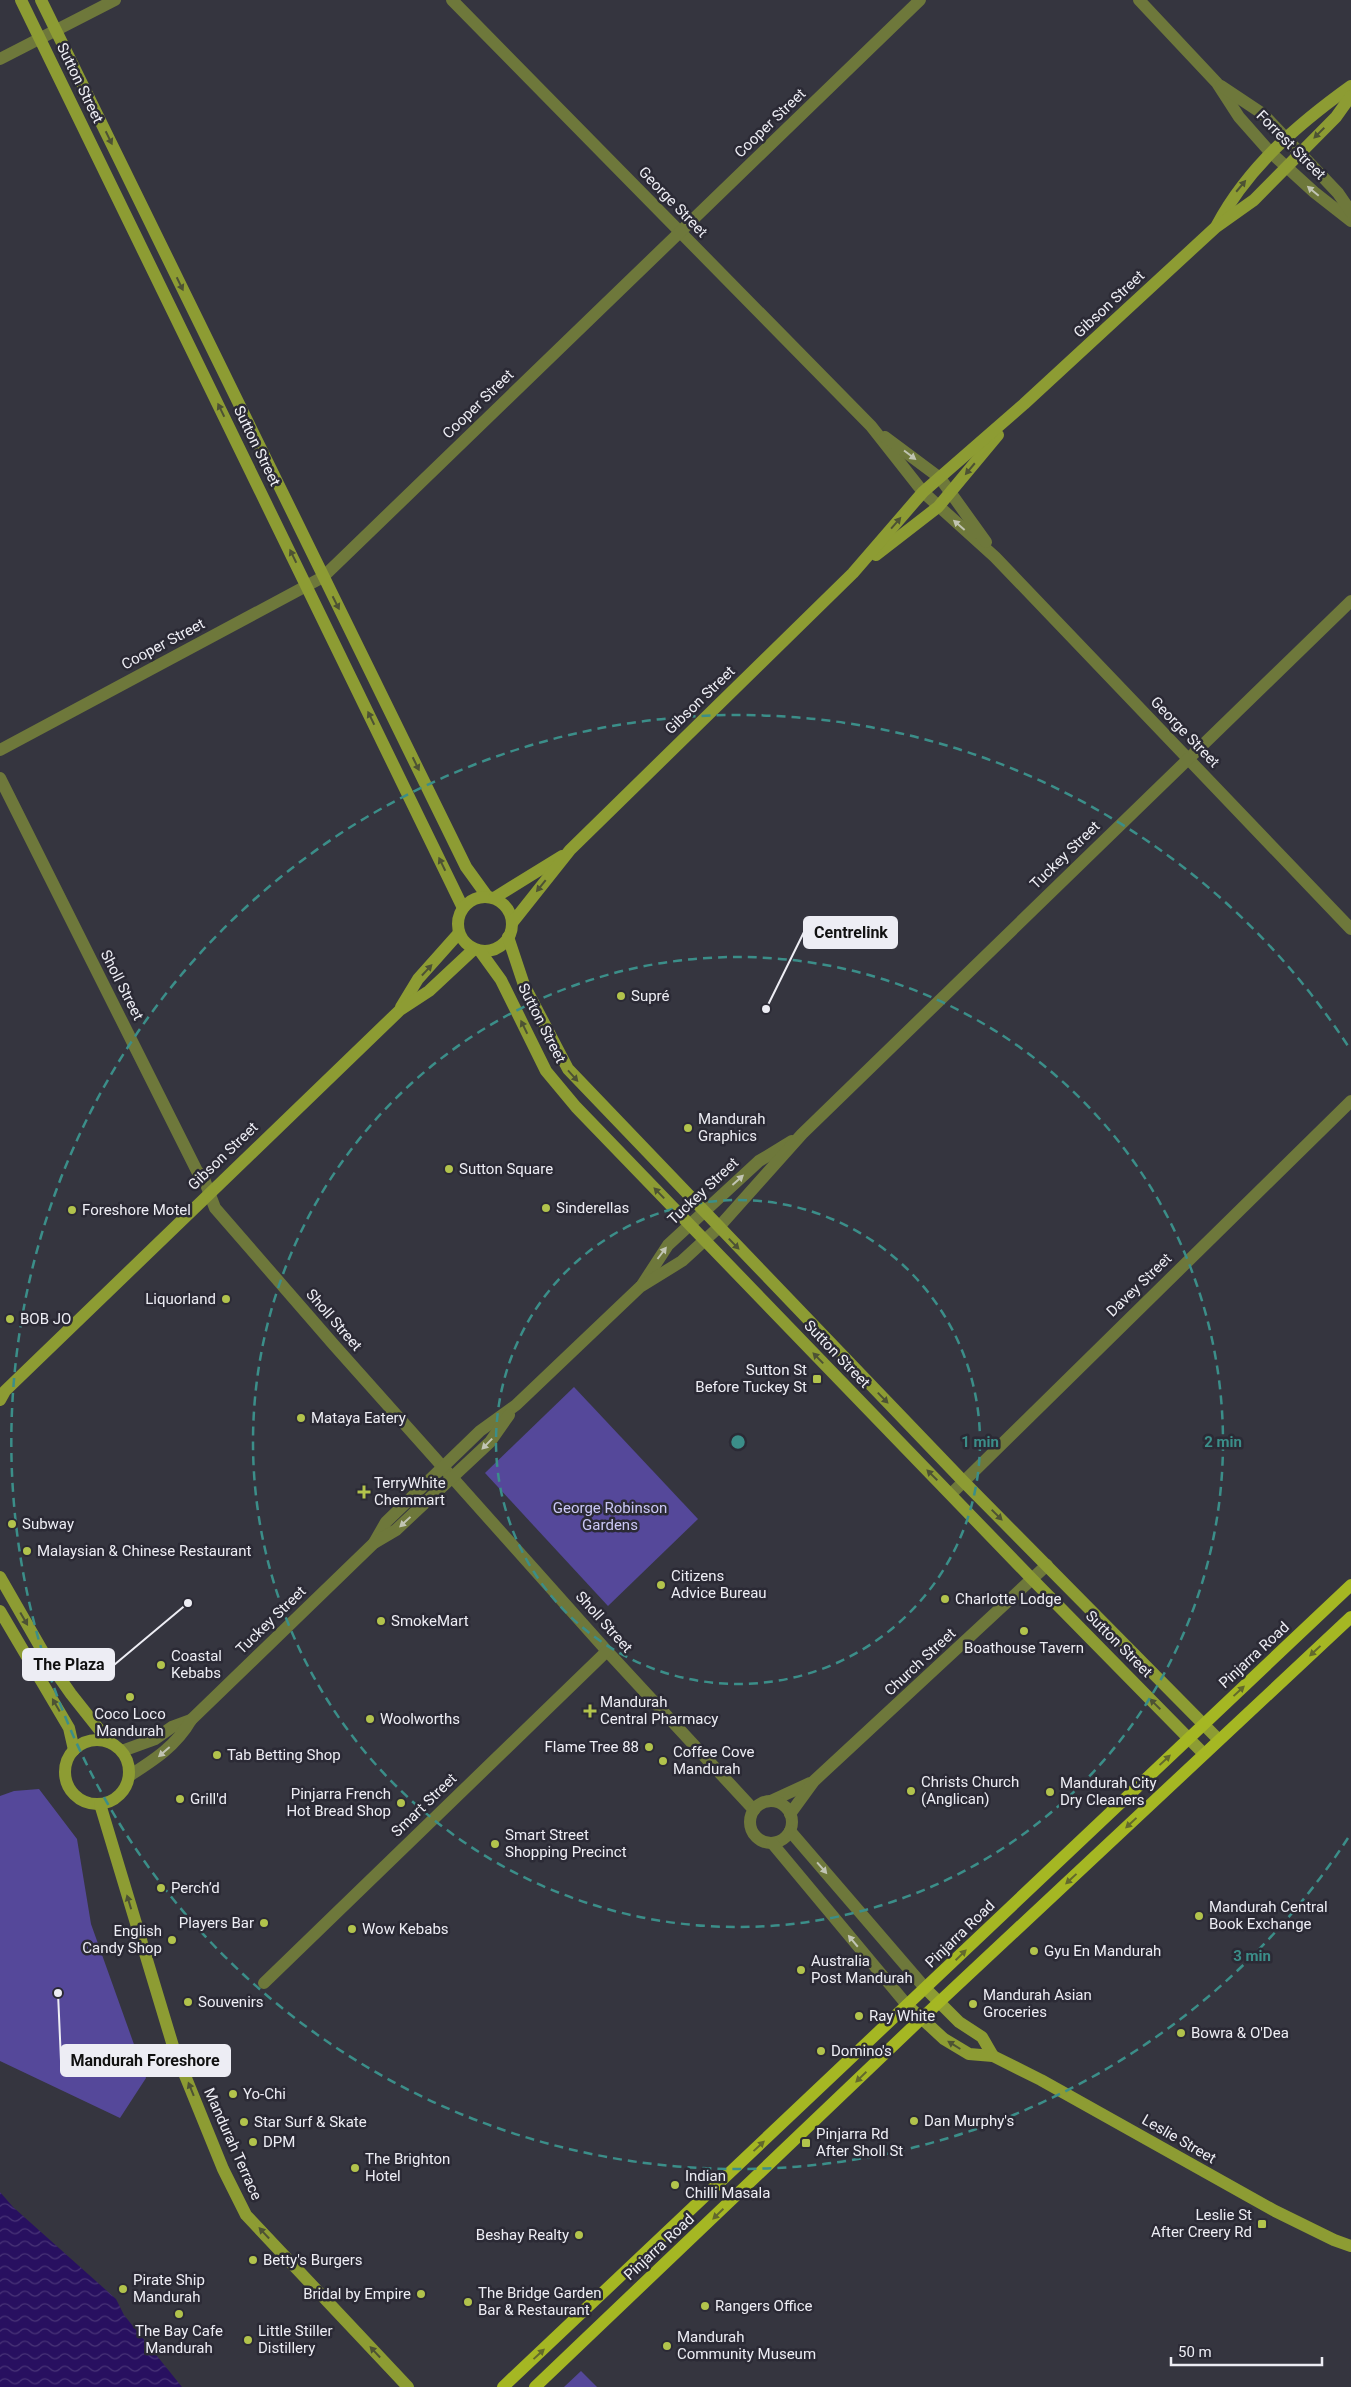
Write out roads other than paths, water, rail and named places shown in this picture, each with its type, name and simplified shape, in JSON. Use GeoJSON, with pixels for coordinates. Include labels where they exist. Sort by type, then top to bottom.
{"type":"FeatureCollection","features":[{"type":"Feature","properties":{"kind":"main road","name":"Sutton Street"},"geometry":{"type":"LineString","coordinates":[[21,0],[463,908]]}},
{"type":"Feature","properties":{"kind":"main road","name":"Sutton Street"},"geometry":{"type":"LineString","coordinates":[[41,0],[466,867],[491,897]]}},
{"type":"Feature","properties":{"kind":"main road","name":"Gibson Street"},"geometry":{"type":"LineString","coordinates":[[1216,227],[1232,197],[1270,152],[1351,86]]}},
{"type":"Feature","properties":{"kind":"main road","name":"Gibson Street"},"geometry":{"type":"LineString","coordinates":[[512,923],[570,850],[853,573],[923,492],[1024,404],[1216,227],[1254,200],[1336,117],[1351,96]]}},
{"type":"Feature","properties":{"kind":"main road","name":"Gibson Street"},"geometry":{"type":"LineString","coordinates":[[853,573],[938,507],[1024,404]]}},
{"type":"Feature","properties":{"kind":"main road","name":"Gibson Street"},"geometry":{"type":"LineString","coordinates":[[491,897],[570,850]]}},
{"type":"Feature","properties":{"kind":"main road"},"geometry":{"type":"LineString","coordinates":[[491,897],[507,908],[512,923],[508,937],[496,948],[477,950],[463,940],[460,934],[458,924],[463,908],[471,901],[491,897]]}},
{"type":"Feature","properties":{"kind":"main road","name":"Gibson Street"},"geometry":{"type":"LineString","coordinates":[[400,1010],[418,979],[460,934]]}},
{"type":"Feature","properties":{"kind":"main road","name":"Sutton Street"},"geometry":{"type":"LineString","coordinates":[[508,937],[524,985],[568,1069],[718,1228],[963,1481],[1219,1740]]}},
{"type":"Feature","properties":{"kind":"main road","name":"Sutton Street"},"geometry":{"type":"LineString","coordinates":[[477,950],[501,980],[546,1071],[576,1107],[1032,1579],[1204,1754]]}},
{"type":"Feature","properties":{"kind":"main road","name":"Gibson Street"},"geometry":{"type":"LineString","coordinates":[[2,1394],[209,1192],[400,1010],[429,991],[477,950]]}},
{"type":"Feature","properties":{"kind":"main road"},"geometry":{"type":"LineString","coordinates":[[0,1577],[50,1664],[109,1742],[122,1751],[128,1763],[129,1776],[126,1786],[120,1795],[100,1804],[81,1800],[68,1786],[65,1767],[74,1750],[91,1740],[109,1742]]}},
{"type":"Feature","properties":{"kind":"main road","name":"Pinjarra Road"},"geometry":{"type":"LineString","coordinates":[[503,2387],[1351,1585]]}},
{"type":"Feature","properties":{"kind":"main road"},"geometry":{"type":"LineString","coordinates":[[0,1611],[62,1716],[68,1728],[74,1750]]}},
{"type":"Feature","properties":{"kind":"main road","name":"Pinjarra Road"},"geometry":{"type":"LineString","coordinates":[[535,2387],[921,2020],[1351,1617]]}},
{"type":"Feature","properties":{"kind":"main road","name":"Mandurah Terrace"},"geometry":{"type":"LineString","coordinates":[[100,1804],[173,2046],[223,2169],[246,2215],[408,2387]]}},
{"type":"Feature","properties":{"kind":"main road"},"geometry":{"type":"LineString","coordinates":[[926,1988],[939,2004],[959,2022],[982,2037],[993,2056]]}},
{"type":"Feature","properties":{"kind":"main road","name":"Leslie Street"},"geometry":{"type":"LineString","coordinates":[[907,2006],[944,2039],[969,2054],[993,2056],[1041,2080],[1275,2211],[1334,2240],[1351,2246]]}},
{"type":"Feature","properties":{"kind":"street"},"geometry":{"type":"LineString","coordinates":[[0,59],[115,0]]}},
{"type":"Feature","properties":{"kind":"street","name":"George Street"},"geometry":{"type":"LineString","coordinates":[[452,0],[871,426],[923,492],[995,557],[1351,929]]}},
{"type":"Feature","properties":{"kind":"street","name":"Cooper Street"},"geometry":{"type":"LineString","coordinates":[[0,750],[323,577],[920,0]]}},
{"type":"Feature","properties":{"kind":"street","name":"Forrest Street"},"geometry":{"type":"LineString","coordinates":[[1139,0],[1217,84],[1239,116],[1285,168],[1351,221]]}},
{"type":"Feature","properties":{"kind":"street","name":"Forrest Street"},"geometry":{"type":"LineString","coordinates":[[1217,84],[1263,114],[1338,193],[1351,212]]}},
{"type":"Feature","properties":{"kind":"street","name":"George Street"},"geometry":{"type":"LineString","coordinates":[[871,426],[940,478],[951,491],[995,557]]}},
{"type":"Feature","properties":{"kind":"street","name":"Tuckey Street"},"geometry":{"type":"LineString","coordinates":[[129,1776],[167,1750],[181,1736],[190,1720],[374,1543],[386,1522],[448,1472],[480,1431],[516,1405],[640,1287],[682,1261],[718,1228],[802,1134],[1351,601]]}},
{"type":"Feature","properties":{"kind":"street","name":"Sholl Street"},"geometry":{"type":"LineString","coordinates":[[0,778],[197,1171],[204,1179],[215,1208],[607,1651],[754,1810]]}},
{"type":"Feature","properties":{"kind":"street","name":"Davey Street"},"geometry":{"type":"LineString","coordinates":[[951,1494],[1351,1101]]}},
{"type":"Feature","properties":{"kind":"street","name":"Tuckey Street"},"geometry":{"type":"LineString","coordinates":[[640,1287],[668,1245],[759,1161],[802,1134]]}},
{"type":"Feature","properties":{"kind":"street","name":"Church Street"},"geometry":{"type":"LineString","coordinates":[[790,1814],[814,1781],[1046,1565]]}},
{"type":"Feature","properties":{"kind":"street","name":"Smart Street"},"geometry":{"type":"LineString","coordinates":[[264,1983],[607,1651]]}},
{"type":"Feature","properties":{"kind":"street","name":"Tuckey Street"},"geometry":{"type":"LineString","coordinates":[[122,1751],[155,1739],[172,1727],[190,1720]]}},
{"type":"Feature","properties":{"kind":"street","name":"Church Street"},"geometry":{"type":"LineString","coordinates":[[771,1802],[814,1781]]}},
{"type":"Feature","properties":{"kind":"street"},"geometry":{"type":"LineString","coordinates":[[771,1802],[785,1807],[790,1814],[792,1825],[790,1831],[782,1840],[772,1843],[759,1840],[754,1835],[750,1822],[754,1810],[759,1805],[771,1802]]}},
{"type":"Feature","properties":{"kind":"street"},"geometry":{"type":"LineString","coordinates":[[790,1831],[926,1988]]}},
{"type":"Feature","properties":{"kind":"street"},"geometry":{"type":"LineString","coordinates":[[772,1843],[907,2006]]}},
{"type":"Feature","properties":{"kind":"water"},"geometry":{"type":"Polygon","coordinates":[[[0,2192],[13,2207],[116,2299],[124,2315],[182,2387],[0,2387],[0,2192]]]}},
{"type":"Feature","properties":{"kind":"place","name":"Supré"},"geometry":{"type":"Point","coordinates":[621,996]}},
{"type":"Feature","properties":{"kind":"place","name":"Centrelink"},"geometry":{"type":"Point","coordinates":[766,1009]}},
{"type":"Feature","properties":{"kind":"place","name":"Mandurah Graphics"},"geometry":{"type":"Point","coordinates":[688,1128]}},
{"type":"Feature","properties":{"kind":"place","name":"Sutton Square"},"geometry":{"type":"Point","coordinates":[449,1169]}},
{"type":"Feature","properties":{"kind":"place","name":"Sinderellas"},"geometry":{"type":"Point","coordinates":[546,1208]}},
{"type":"Feature","properties":{"kind":"place","name":"Foreshore Motel"},"geometry":{"type":"Point","coordinates":[72,1210]}},
{"type":"Feature","properties":{"kind":"place","name":"Liquorland"},"geometry":{"type":"Point","coordinates":[226,1299]}},
{"type":"Feature","properties":{"kind":"place","name":"BOB JO"},"geometry":{"type":"Point","coordinates":[10,1319]}},
{"type":"Feature","properties":{"kind":"place","name":"Sutton St Before Tuckey St"},"geometry":{"type":"Point","coordinates":[817,1379]}},
{"type":"Feature","properties":{"kind":"place","name":"Mataya Eatery"},"geometry":{"type":"Point","coordinates":[301,1418]}},
{"type":"Feature","properties":{"kind":"place","name":"TerryWhite Chemmart"},"geometry":{"type":"Point","coordinates":[364,1492]}},
{"type":"Feature","properties":{"kind":"place","name":"Subway"},"geometry":{"type":"Point","coordinates":[12,1524]}},
{"type":"Feature","properties":{"kind":"place","name":"Malaysian & Chinese Restaurant"},"geometry":{"type":"Point","coordinates":[27,1551]}},
{"type":"Feature","properties":{"kind":"place","name":"Citizens Advice Bureau"},"geometry":{"type":"Point","coordinates":[661,1585]}},
{"type":"Feature","properties":{"kind":"place","name":"Charlotte Lodge"},"geometry":{"type":"Point","coordinates":[945,1599]}},
{"type":"Feature","properties":{"kind":"place","name":"The Plaza"},"geometry":{"type":"Point","coordinates":[188,1603]}},
{"type":"Feature","properties":{"kind":"place","name":"SmokeMart"},"geometry":{"type":"Point","coordinates":[381,1621]}},
{"type":"Feature","properties":{"kind":"place","name":"Boathouse Tavern"},"geometry":{"type":"Point","coordinates":[1024,1631]}},
{"type":"Feature","properties":{"kind":"place","name":"Coastal Kebabs"},"geometry":{"type":"Point","coordinates":[161,1665]}},
{"type":"Feature","properties":{"kind":"place","name":"Coco Loco Mandurah"},"geometry":{"type":"Point","coordinates":[130,1697]}},
{"type":"Feature","properties":{"kind":"place","name":"Mandurah Central Pharmacy"},"geometry":{"type":"Point","coordinates":[590,1711]}},
{"type":"Feature","properties":{"kind":"place","name":"Woolworths"},"geometry":{"type":"Point","coordinates":[370,1719]}},
{"type":"Feature","properties":{"kind":"place","name":"Flame Tree 88"},"geometry":{"type":"Point","coordinates":[649,1747]}},
{"type":"Feature","properties":{"kind":"place","name":"Tab Betting Shop"},"geometry":{"type":"Point","coordinates":[217,1755]}},
{"type":"Feature","properties":{"kind":"place","name":"Coffee Cove Mandurah"},"geometry":{"type":"Point","coordinates":[663,1761]}},
{"type":"Feature","properties":{"kind":"place","name":"Christs Church (Anglican)"},"geometry":{"type":"Point","coordinates":[911,1791]}},
{"type":"Feature","properties":{"kind":"place","name":"Mandurah City Dry Cleaners"},"geometry":{"type":"Point","coordinates":[1050,1792]}},
{"type":"Feature","properties":{"kind":"place","name":"Grill'd"},"geometry":{"type":"Point","coordinates":[180,1799]}},
{"type":"Feature","properties":{"kind":"place","name":"Pinjarra French Hot Bread Shop"},"geometry":{"type":"Point","coordinates":[401,1803]}},
{"type":"Feature","properties":{"kind":"place","name":"Smart Street Shopping Precinct"},"geometry":{"type":"Point","coordinates":[495,1844]}},
{"type":"Feature","properties":{"kind":"place","name":"Perch’d"},"geometry":{"type":"Point","coordinates":[161,1888]}},
{"type":"Feature","properties":{"kind":"place","name":"Mandurah Central Book Exchange"},"geometry":{"type":"Point","coordinates":[1199,1916]}},
{"type":"Feature","properties":{"kind":"place","name":"Players Bar"},"geometry":{"type":"Point","coordinates":[264,1923]}},
{"type":"Feature","properties":{"kind":"place","name":"Wow Kebabs"},"geometry":{"type":"Point","coordinates":[352,1929]}},
{"type":"Feature","properties":{"kind":"place","name":"English Candy Shop"},"geometry":{"type":"Point","coordinates":[172,1940]}},
{"type":"Feature","properties":{"kind":"place","name":"Gyu En Mandurah"},"geometry":{"type":"Point","coordinates":[1034,1951]}},
{"type":"Feature","properties":{"kind":"place","name":"Australia Post Mandurah"},"geometry":{"type":"Point","coordinates":[801,1970]}},
{"type":"Feature","properties":{"kind":"place","name":"Mandurah Foreshore"},"geometry":{"type":"Point","coordinates":[58,1993]}},
{"type":"Feature","properties":{"kind":"place","name":"Souvenirs"},"geometry":{"type":"Point","coordinates":[188,2002]}},
{"type":"Feature","properties":{"kind":"place","name":"Mandurah Asian Groceries"},"geometry":{"type":"Point","coordinates":[973,2004]}},
{"type":"Feature","properties":{"kind":"place","name":"Ray White"},"geometry":{"type":"Point","coordinates":[859,2016]}},
{"type":"Feature","properties":{"kind":"place","name":"Bowra & O'Dea"},"geometry":{"type":"Point","coordinates":[1181,2033]}},
{"type":"Feature","properties":{"kind":"place","name":"Domino's"},"geometry":{"type":"Point","coordinates":[821,2051]}},
{"type":"Feature","properties":{"kind":"place","name":"Yo-Chi"},"geometry":{"type":"Point","coordinates":[233,2094]}},
{"type":"Feature","properties":{"kind":"place","name":"Dan Murphy's"},"geometry":{"type":"Point","coordinates":[914,2121]}},
{"type":"Feature","properties":{"kind":"place","name":"Star Surf & Skate"},"geometry":{"type":"Point","coordinates":[244,2122]}},
{"type":"Feature","properties":{"kind":"place","name":"DPM"},"geometry":{"type":"Point","coordinates":[253,2142]}},
{"type":"Feature","properties":{"kind":"place","name":"Pinjarra Rd After Sholl St"},"geometry":{"type":"Point","coordinates":[806,2143]}},
{"type":"Feature","properties":{"kind":"place","name":"The Brighton Hotel"},"geometry":{"type":"Point","coordinates":[355,2168]}},
{"type":"Feature","properties":{"kind":"place","name":"Indian Chilli Masala"},"geometry":{"type":"Point","coordinates":[675,2185]}},
{"type":"Feature","properties":{"kind":"place","name":"Leslie St After Creery Rd"},"geometry":{"type":"Point","coordinates":[1262,2224]}},
{"type":"Feature","properties":{"kind":"place","name":"Beshay Realty"},"geometry":{"type":"Point","coordinates":[579,2235]}},
{"type":"Feature","properties":{"kind":"place","name":"Betty's Burgers"},"geometry":{"type":"Point","coordinates":[253,2260]}},
{"type":"Feature","properties":{"kind":"place","name":"Pirate Ship Mandurah"},"geometry":{"type":"Point","coordinates":[123,2289]}},
{"type":"Feature","properties":{"kind":"place","name":"Bridal by Empire"},"geometry":{"type":"Point","coordinates":[421,2294]}},
{"type":"Feature","properties":{"kind":"place","name":"The Bridge Garden Bar & Restaurant"},"geometry":{"type":"Point","coordinates":[468,2302]}},
{"type":"Feature","properties":{"kind":"place","name":"Rangers Office"},"geometry":{"type":"Point","coordinates":[705,2306]}},
{"type":"Feature","properties":{"kind":"place","name":"The Bay Cafe Mandurah"},"geometry":{"type":"Point","coordinates":[179,2314]}},
{"type":"Feature","properties":{"kind":"place","name":"Little Stiller Distillery"},"geometry":{"type":"Point","coordinates":[248,2340]}},
{"type":"Feature","properties":{"kind":"place","name":"Mandurah Community Museum"},"geometry":{"type":"Point","coordinates":[667,2346]}},
{"type":"Feature","properties":{"kind":"park label","name":"George Robinson Gardens"},"geometry":{"type":"Point","coordinates":[610,1516]}}]}
